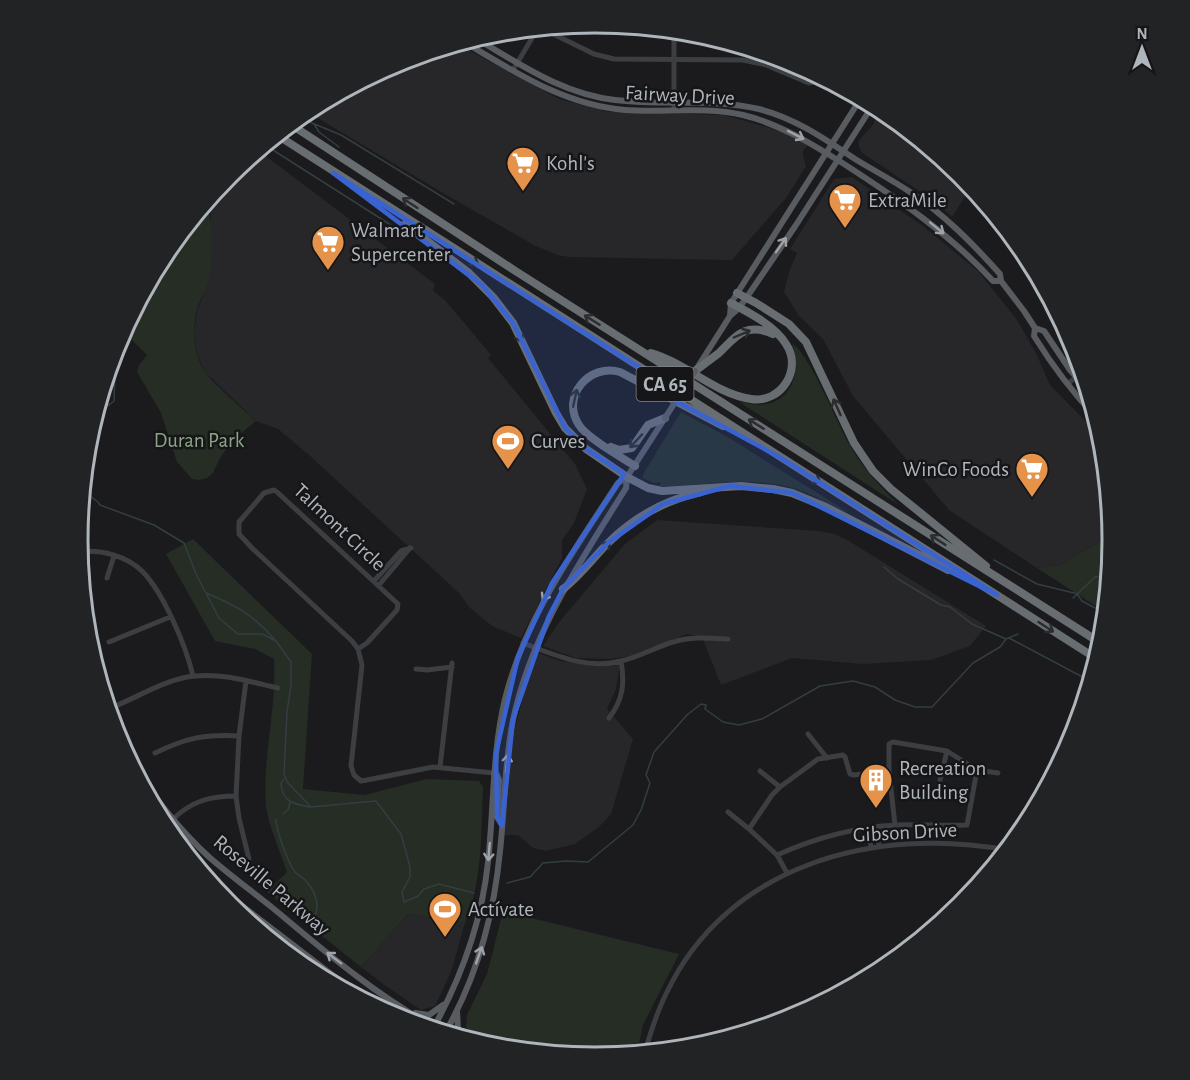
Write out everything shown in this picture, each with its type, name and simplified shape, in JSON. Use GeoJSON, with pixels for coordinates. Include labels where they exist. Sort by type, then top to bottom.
{"type":"FeatureCollection","features":[{"type":"Feature","properties":{"kind":"highway","name":"CA 65"},"geometry":{"type":"LineString","coordinates":[[298,129],[517,272],[1092,638]]}},
{"type":"Feature","properties":{"kind":"highway","name":"CA 65"},"geometry":{"type":"LineString","coordinates":[[284,140],[1089,654]]}},
{"type":"Feature","properties":{"kind":"highway"},"geometry":{"type":"LineString","coordinates":[[333,172],[438,248],[488,291],[513,323],[565,428],[586,449],[627,477],[648,488],[662,491],[730,486],[773,489],[802,496],[890,538],[997,595]]}},
{"type":"Feature","properties":{"kind":"highway"},"geometry":{"type":"LineString","coordinates":[[737,293],[789,324],[806,342],[854,443],[873,471],[891,489],[1006,583]]}},
{"type":"Feature","properties":{"kind":"highway"},"geometry":{"type":"LineString","coordinates":[[642,351],[659,355],[741,397],[757,400],[776,394],[790,377],[792,366],[788,346],[776,332],[731,303]]}},
{"type":"Feature","properties":{"kind":"highway"},"geometry":{"type":"LineString","coordinates":[[696,371],[732,338],[746,330],[763,330],[780,337]]}},
{"type":"Feature","properties":{"kind":"highway"},"geometry":{"type":"LineString","coordinates":[[635,466],[586,433],[578,423],[573,411],[573,399],[581,383],[590,375],[601,371],[614,371],[781,458]]}},
{"type":"Feature","properties":{"kind":"highway"},"geometry":{"type":"LineString","coordinates":[[602,443],[619,450],[632,448],[648,425],[665,418]]}},
{"type":"Feature","properties":{"kind":"highway"},"geometry":{"type":"LineString","coordinates":[[563,589],[576,579],[608,543],[637,519],[678,498],[730,486]]}},
{"type":"Feature","properties":{"kind":"main road","name":"Fairway Drive"},"geometry":{"type":"LineString","coordinates":[[487,45],[552,82],[589,96],[627,102],[717,102],[761,110],[802,126],[910,192],[956,229],[1000,278],[1024,310],[1035,328],[1034,336],[1067,384],[1083,402]]}},
{"type":"Feature","properties":{"kind":"main road","name":"Fairway Drive"},"geometry":{"type":"LineString","coordinates":[[474,48],[553,92],[592,105],[624,110],[727,112],[785,130],[826,153],[924,218],[973,260],[981,258],[1000,278]]}},
{"type":"Feature","properties":{"kind":"main road"},"geometry":{"type":"LineString","coordinates":[[708,358],[730,316],[731,303],[856,105]]}},
{"type":"Feature","properties":{"kind":"main road"},"geometry":{"type":"LineString","coordinates":[[730,316],[740,308],[868,113]]}},
{"type":"Feature","properties":{"kind":"main road"},"geometry":{"type":"LineString","coordinates":[[956,229],[970,248],[973,260]]}},
{"type":"Feature","properties":{"kind":"main road","name":"Fairway Drive"},"geometry":{"type":"LineString","coordinates":[[1035,328],[1044,331],[1075,376]]}},
{"type":"Feature","properties":{"kind":"main road"},"geometry":{"type":"LineString","coordinates":[[436,1021],[464,960],[482,902],[490,849],[498,737],[505,700],[523,643],[552,583],[618,483],[627,477],[635,466],[696,371]]}},
{"type":"Feature","properties":{"kind":"main road"},"geometry":{"type":"LineString","coordinates":[[448,1025],[458,1009],[476,964],[490,915],[499,862],[512,728],[523,682],[535,648],[563,589],[626,488],[627,477]]}},
{"type":"Feature","properties":{"kind":"main road"},"geometry":{"type":"LineString","coordinates":[[494,772],[499,780],[497,818],[502,826]]}},
{"type":"Feature","properties":{"kind":"main road","name":"Roseville Parkway"},"geometry":{"type":"LineString","coordinates":[[163,805],[207,855],[309,939],[401,1008]]}},
{"type":"Feature","properties":{"kind":"main road","name":"Roseville Parkway"},"geometry":{"type":"LineString","coordinates":[[256,916],[324,969]]}},
{"type":"Feature","properties":{"kind":"main road"},"geometry":{"type":"LineString","coordinates":[[416,1014],[425,1016],[432,1014],[446,1003]]}},
{"type":"Feature","properties":{"kind":"main road"},"geometry":{"type":"LineString","coordinates":[[458,1009],[458,1028]]}},
{"type":"Feature","properties":{"kind":"street"},"geometry":{"type":"LineString","coordinates":[[553,35],[594,54],[625,60],[743,60],[766,65],[809,83],[812,82]]}},
{"type":"Feature","properties":{"kind":"street"},"geometry":{"type":"LineString","coordinates":[[513,70],[534,37]]}},
{"type":"Feature","properties":{"kind":"street"},"geometry":{"type":"LineString","coordinates":[[674,39],[674,110]]}},
{"type":"Feature","properties":{"kind":"street"},"geometry":{"type":"LineString","coordinates":[[1067,384],[1075,378]]}},
{"type":"Feature","properties":{"kind":"street","name":"Talmont Circle"},"geometry":{"type":"LineString","coordinates":[[274,490],[396,600],[397,610],[368,643],[358,649],[243,538],[238,529],[239,522],[264,493],[274,490]]}},
{"type":"Feature","properties":{"kind":"street"},"geometry":{"type":"LineString","coordinates":[[411,548],[406,555],[376,583],[401,551],[411,548]]}},
{"type":"Feature","properties":{"kind":"street"},"geometry":{"type":"LineString","coordinates":[[88,552],[114,556],[134,565],[143,573],[152,584],[170,617],[185,649],[194,676]]}},
{"type":"Feature","properties":{"kind":"street"},"geometry":{"type":"LineString","coordinates":[[107,578],[114,556]]}},
{"type":"Feature","properties":{"kind":"street"},"geometry":{"type":"LineString","coordinates":[[109,642],[170,617]]}},
{"type":"Feature","properties":{"kind":"street"},"geometry":{"type":"LineString","coordinates":[[523,643],[577,662],[621,661],[685,639],[728,639]]}},
{"type":"Feature","properties":{"kind":"street"},"geometry":{"type":"LineString","coordinates":[[358,649],[362,665],[351,755],[354,775],[361,781],[415,769],[440,767],[494,772]]}},
{"type":"Feature","properties":{"kind":"street"},"geometry":{"type":"LineString","coordinates":[[609,718],[622,695],[624,680],[621,661]]}},
{"type":"Feature","properties":{"kind":"street"},"geometry":{"type":"LineString","coordinates":[[416,669],[427,670],[452,665],[440,767]]}},
{"type":"Feature","properties":{"kind":"street"},"geometry":{"type":"LineString","coordinates":[[116,706],[170,682],[194,676],[219,676],[278,688]]}},
{"type":"Feature","properties":{"kind":"street"},"geometry":{"type":"LineString","coordinates":[[246,681],[238,736],[236,796],[249,859]]}},
{"type":"Feature","properties":{"kind":"street"},"geometry":{"type":"LineString","coordinates":[[808,734],[828,758]]}},
{"type":"Feature","properties":{"kind":"street"},"geometry":{"type":"LineString","coordinates":[[155,753],[193,737],[238,736]]}},
{"type":"Feature","properties":{"kind":"street"},"geometry":{"type":"LineString","coordinates":[[894,825],[888,747],[892,742],[946,751],[977,770],[998,773]]}},
{"type":"Feature","properties":{"kind":"street"},"geometry":{"type":"LineString","coordinates":[[940,780],[946,751]]}},
{"type":"Feature","properties":{"kind":"street"},"geometry":{"type":"LineString","coordinates":[[749,829],[772,795],[818,759],[843,755],[850,774],[889,771]]}},
{"type":"Feature","properties":{"kind":"street"},"geometry":{"type":"LineString","coordinates":[[777,855],[827,836],[873,827],[967,825],[977,770]]}},
{"type":"Feature","properties":{"kind":"street"},"geometry":{"type":"LineString","coordinates":[[760,771],[780,787]]}},
{"type":"Feature","properties":{"kind":"street"},"geometry":{"type":"LineString","coordinates":[[173,819],[203,799],[216,796],[236,796]]}},
{"type":"Feature","properties":{"kind":"street"},"geometry":{"type":"LineString","coordinates":[[728,812],[777,855],[787,873]]}},
{"type":"Feature","properties":{"kind":"street"},"geometry":{"type":"LineString","coordinates":[[873,827],[879,846]]}},
{"type":"Feature","properties":{"kind":"street"},"geometry":{"type":"LineString","coordinates":[[872,847],[873,827]]}},
{"type":"Feature","properties":{"kind":"street","name":"Gibson Drive"},"geometry":{"type":"LineString","coordinates":[[648,1044],[666,992],[697,945],[731,908],[787,873],[839,854],[879,846],[938,844],[997,849]]}},
{"type":"Feature","properties":{"kind":"highlighted area"},"geometry":{"type":"Polygon","coordinates":[[[333,173],[681,394],[676,401],[781,458],[997,595],[792,493],[730,486],[663,504],[608,543],[563,589],[549,616],[513,719],[502,826],[497,817],[496,753],[518,657],[552,583],[624,474],[586,449],[565,428],[513,323],[482,285],[333,173]]]}},
{"type":"Feature","properties":{"kind":"shaded area"},"geometry":{"type":"Polygon","coordinates":[[[467,49],[559,99],[609,112],[724,115],[781,131],[808,145],[803,150],[806,166],[786,198],[732,260],[557,255],[534,245],[315,117],[371,85],[432,60],[467,49]]]}},
{"type":"Feature","properties":{"kind":"shaded area"},"geometry":{"type":"Polygon","coordinates":[[[876,118],[929,159],[966,195],[952,217],[937,203],[861,152],[858,143],[876,118]]]}},
{"type":"Feature","properties":{"kind":"shaded area"},"geometry":{"type":"Polygon","coordinates":[[[265,155],[435,284],[433,291],[445,300],[491,355],[488,358],[575,464],[587,489],[574,523],[562,540],[562,558],[521,638],[492,626],[470,608],[458,592],[309,455],[278,429],[256,421],[204,371],[197,353],[194,333],[197,311],[208,283],[210,211],[236,181],[265,155]]]}},
{"type":"Feature","properties":{"kind":"shaded area"},"geometry":{"type":"Polygon","coordinates":[[[852,177],[923,226],[978,271],[1017,320],[1036,353],[1050,385],[1088,424],[1098,474],[1102,540],[1060,565],[1037,568],[949,510],[853,396],[823,339],[799,316],[784,292],[797,253],[790,249],[834,179],[852,177]]]}},
{"type":"Feature","properties":{"kind":"shaded area"},"geometry":{"type":"Polygon","coordinates":[[[657,520],[834,534],[986,626],[970,646],[931,660],[863,664],[792,658],[721,685],[702,637],[687,634],[630,656],[609,659],[576,658],[543,646],[560,621],[625,544],[657,520]]]}},
{"type":"Feature","properties":{"kind":"shaded area"},"geometry":{"type":"Polygon","coordinates":[[[538,653],[560,661],[595,666],[620,665],[616,689],[607,709],[633,739],[611,814],[599,827],[575,844],[546,851],[533,848],[518,835],[505,835],[506,792],[513,736],[538,653]]]}},
{"type":"Feature","properties":{"kind":"shaded area"},"geometry":{"type":"Polygon","coordinates":[[[408,914],[465,923],[451,972],[435,1006],[421,1010],[361,967],[408,914]]]}},
{"type":"Feature","properties":{"kind":"green space","name":"Duran Park"},"geometry":{"type":"Polygon","coordinates":[[[209,212],[211,265],[208,284],[195,317],[196,348],[207,374],[256,421],[233,440],[213,473],[207,478],[192,479],[177,462],[161,413],[137,372],[139,365],[147,355],[130,338],[140,316],[173,258],[209,212]]]}},
{"type":"Feature","properties":{"kind":"green space"},"geometry":{"type":"Polygon","coordinates":[[[792,343],[814,374],[854,452],[872,476],[899,505],[739,402],[763,405],[784,396],[790,389],[795,371],[796,362],[792,343]]]}},
{"type":"Feature","properties":{"kind":"green space"},"geometry":{"type":"Polygon","coordinates":[[[681,412],[731,439],[851,514],[803,491],[778,485],[760,482],[726,482],[659,486],[661,482],[654,483],[642,478],[681,412]]]}},
{"type":"Feature","properties":{"kind":"green space"},"geometry":{"type":"Polygon","coordinates":[[[193,539],[312,654],[303,789],[365,795],[426,779],[479,781],[483,787],[480,856],[475,890],[465,923],[408,914],[361,967],[267,892],[287,872],[266,806],[266,769],[274,659],[255,649],[215,641],[166,554],[193,539]]]}},
{"type":"Feature","properties":{"kind":"green space"},"geometry":{"type":"Polygon","coordinates":[[[1102,540],[1098,607],[1037,568],[1060,565],[1102,540]]]}},
{"type":"Feature","properties":{"kind":"green space"},"geometry":{"type":"Polygon","coordinates":[[[503,911],[679,954],[643,1025],[639,1045],[595,1047],[529,1043],[477,1033],[466,1028],[467,1015],[487,974],[503,911]]]}},
{"type":"Feature","properties":{"kind":"waterway"},"geometry":{"type":"LineString","coordinates":[[309,121],[341,135],[454,204]]}},
{"type":"Feature","properties":{"kind":"waterway"},"geometry":{"type":"LineString","coordinates":[[314,124],[319,132],[339,147]]}},
{"type":"Feature","properties":{"kind":"waterway"},"geometry":{"type":"LineString","coordinates":[[272,150],[405,234],[407,231]]}},
{"type":"Feature","properties":{"kind":"waterway"},"geometry":{"type":"LineString","coordinates":[[106,406],[114,401],[115,377]]}},
{"type":"Feature","properties":{"kind":"waterway"},"geometry":{"type":"LineString","coordinates":[[90,496],[100,505],[154,525],[184,543],[196,574],[219,618],[238,634],[262,634],[276,641],[291,662],[284,774],[288,783],[311,807],[376,801],[401,834],[410,867],[410,877],[402,892],[404,902],[418,896],[424,889],[439,884],[474,893]]}},
{"type":"Feature","properties":{"kind":"waterway"},"geometry":{"type":"LineString","coordinates":[[994,560],[1037,584],[1078,594]]}},
{"type":"Feature","properties":{"kind":"waterway"},"geometry":{"type":"LineString","coordinates":[[884,567],[898,579],[941,605],[950,607],[972,624],[1006,639]]}},
{"type":"Feature","properties":{"kind":"waterway"},"geometry":{"type":"LineString","coordinates":[[1073,598],[1095,577],[1101,576]]}},
{"type":"Feature","properties":{"kind":"waterway"},"geometry":{"type":"LineString","coordinates":[[206,593],[244,612],[275,640]]}},
{"type":"Feature","properties":{"kind":"waterway"},"geometry":{"type":"LineString","coordinates":[[1077,594],[1082,601],[1097,609]]}},
{"type":"Feature","properties":{"kind":"waterway"},"geometry":{"type":"LineString","coordinates":[[507,883],[530,877],[543,863],[588,862],[633,825],[650,783],[646,775],[654,752],[687,715],[701,704],[706,705],[705,709],[723,722],[739,725],[762,719],[820,686],[853,681],[875,687],[895,700],[915,707],[932,707],[973,663],[1000,647],[1006,639],[1018,634]]}},
{"type":"Feature","properties":{"kind":"waterway"},"geometry":{"type":"LineString","coordinates":[[1009,638],[1083,677]]}},
{"type":"Feature","properties":{"kind":"waterway"},"geometry":{"type":"LineString","coordinates":[[284,779],[281,783],[286,798],[294,803],[310,807]]}},
{"type":"Feature","properties":{"kind":"waterway"},"geometry":{"type":"LineString","coordinates":[[283,814],[288,810],[290,803]]}},
{"type":"Feature","properties":{"kind":"waterway"},"geometry":{"type":"LineString","coordinates":[[276,819],[280,838],[292,868],[310,886],[317,902],[316,913],[310,923]]}},
{"type":"Feature","properties":{"kind":"place","name":"Kohl's"},"geometry":{"type":"Point","coordinates":[523,192]}},
{"type":"Feature","properties":{"kind":"place","name":"ExtraMile"},"geometry":{"type":"Point","coordinates":[845,229]}},
{"type":"Feature","properties":{"kind":"place","name":"Walmart Supercenter"},"geometry":{"type":"Point","coordinates":[328,271]}},
{"type":"Feature","properties":{"kind":"place","name":"Curves"},"geometry":{"type":"Point","coordinates":[508,470]}},
{"type":"Feature","properties":{"kind":"place","name":"WinCo Foods"},"geometry":{"type":"Point","coordinates":[1032,498]}},
{"type":"Feature","properties":{"kind":"place","name":"Recreation Building"},"geometry":{"type":"Point","coordinates":[876,809]}},
{"type":"Feature","properties":{"kind":"place","name":"Actívate"},"geometry":{"type":"Point","coordinates":[445,938]}}]}
